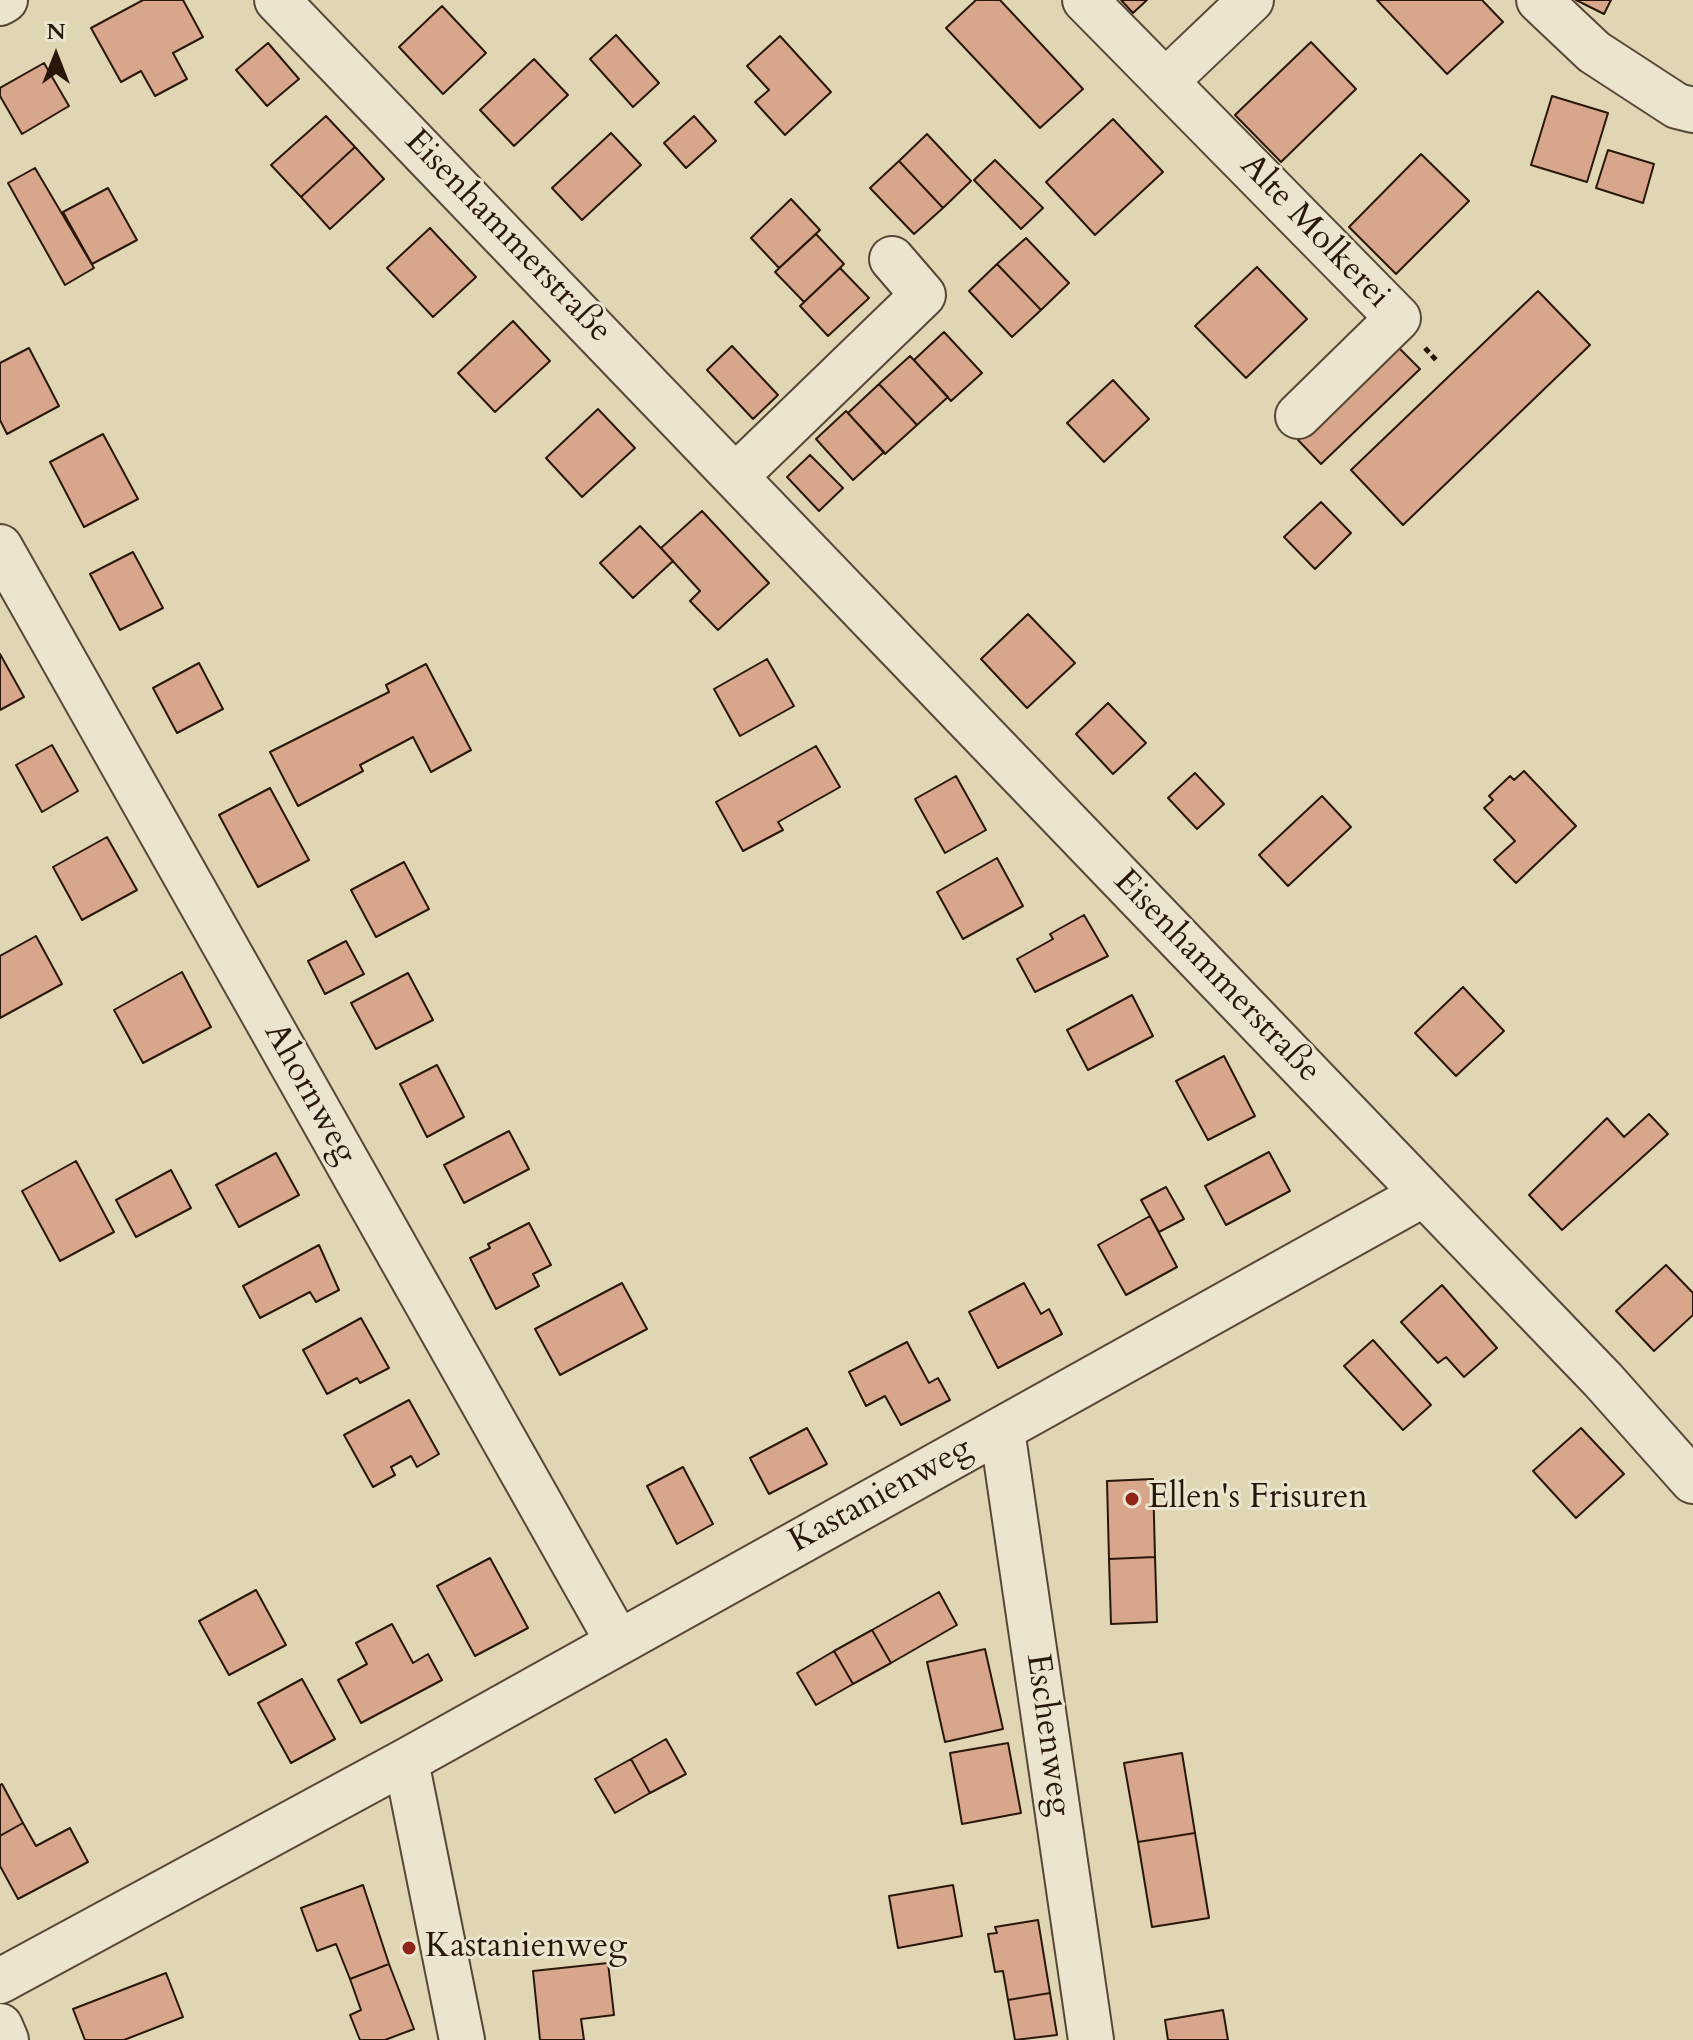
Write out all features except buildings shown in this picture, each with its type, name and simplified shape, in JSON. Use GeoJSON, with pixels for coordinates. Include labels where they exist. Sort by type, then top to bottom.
{"type":"FeatureCollection","features":[{"type":"Feature","properties":{"kind":"street"},"geometry":{"type":"LineString","coordinates":[[0,3],[5,0]]}},
{"type":"Feature","properties":{"kind":"street","name":"Eisenhammerstraße"},"geometry":{"type":"LineString","coordinates":[[277,0],[737,475],[1603,1380],[1693,1481]]}},
{"type":"Feature","properties":{"kind":"street","name":"Alte Molkerei"},"geometry":{"type":"LineString","coordinates":[[1085,0],[1398,318],[1298,416]]}},
{"type":"Feature","properties":{"kind":"street"},"geometry":{"type":"LineString","coordinates":[[1166,81],[1251,0]]}},
{"type":"Feature","properties":{"kind":"street"},"geometry":{"type":"LineString","coordinates":[[1539,0],[1594,52],[1677,106],[1693,110]]}},
{"type":"Feature","properties":{"kind":"street"},"geometry":{"type":"LineString","coordinates":[[737,475],[923,295],[892,259]]}},
{"type":"Feature","properties":{"kind":"street","name":"Ahornweg"},"geometry":{"type":"LineString","coordinates":[[0,547],[617,1640]]}},
{"type":"Feature","properties":{"kind":"street","name":"Kastanienweg"},"geometry":{"type":"LineString","coordinates":[[0,1981],[406,1761],[617,1640],[1002,1430],[1424,1194]]}},
{"type":"Feature","properties":{"kind":"street","name":"Eschenweg"},"geometry":{"type":"LineString","coordinates":[[1002,1430],[1091,2040]]}},
{"type":"Feature","properties":{"kind":"street"},"geometry":{"type":"LineString","coordinates":[[406,1761],[462,2040]]}},
{"type":"Feature","properties":{"kind":"street"},"geometry":{"type":"LineString","coordinates":[[0,2026],[6,2040]]}},
{"type":"Feature","properties":{"kind":"place","name":"Ellen's Frisuren"},"geometry":{"type":"Point","coordinates":[1132,1499]}},
{"type":"Feature","properties":{"kind":"place","name":"Kastanienweg"},"geometry":{"type":"Point","coordinates":[409,1948]}}]}
